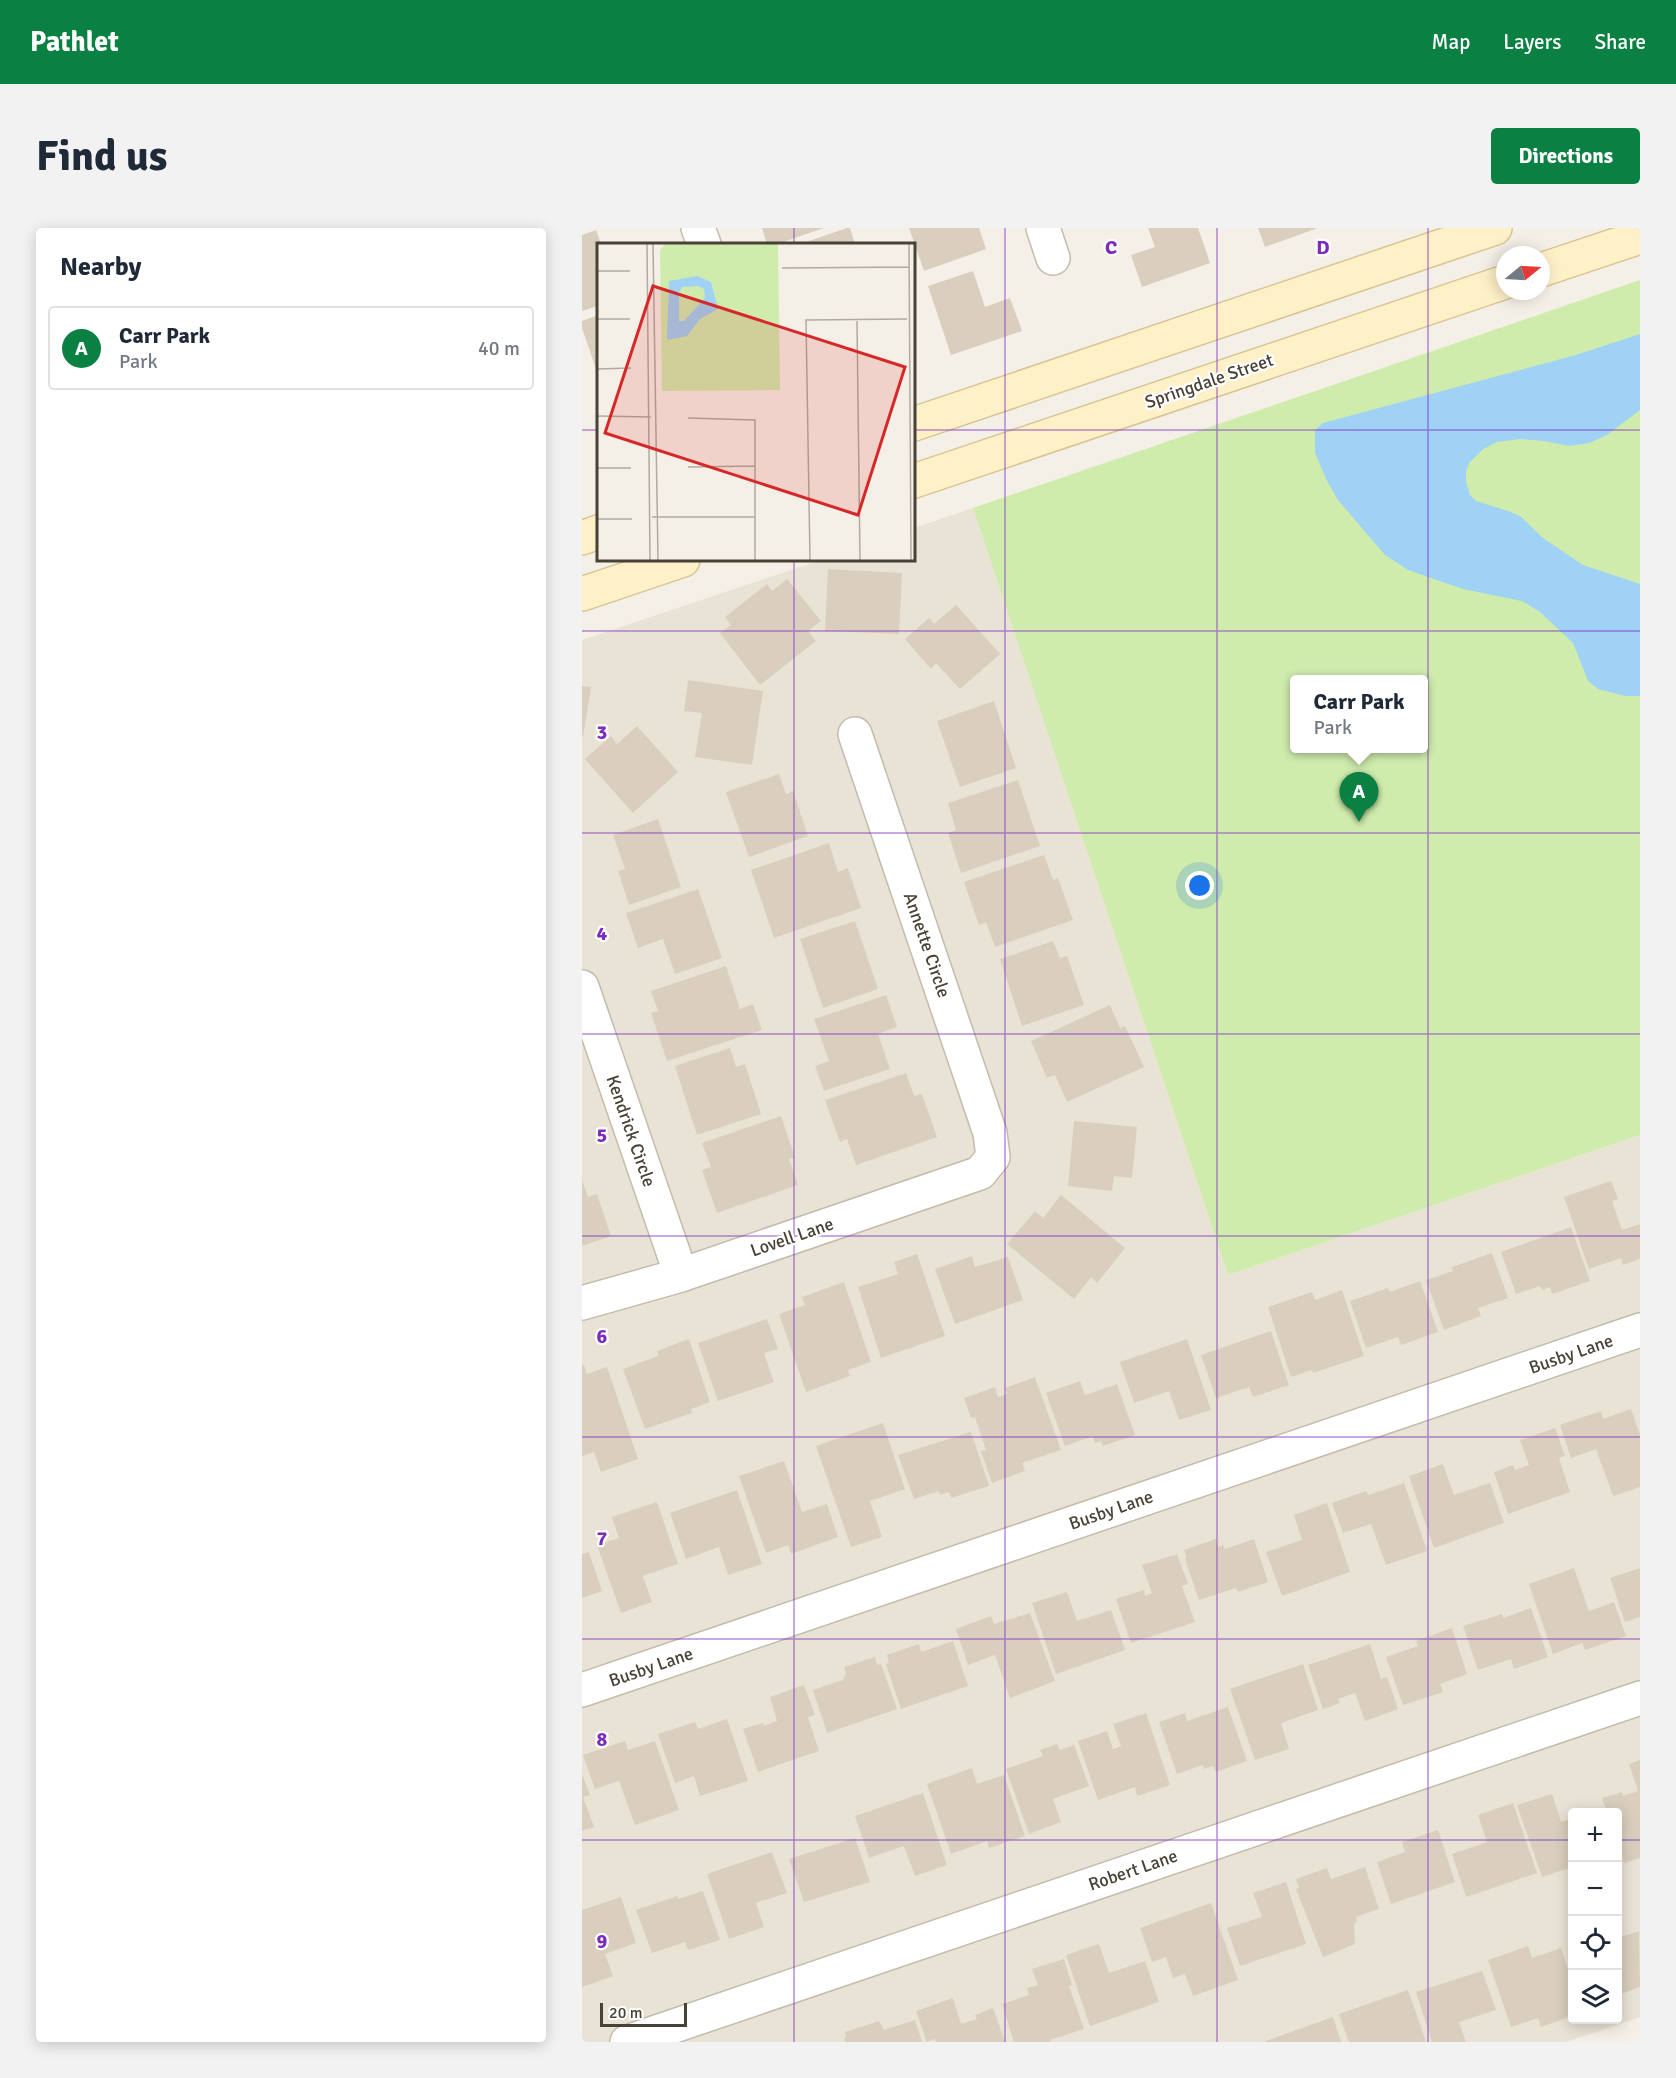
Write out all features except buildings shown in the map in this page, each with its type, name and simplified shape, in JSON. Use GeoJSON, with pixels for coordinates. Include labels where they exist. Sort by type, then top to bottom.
{"type":"FeatureCollection","features":[{"type":"Feature","properties":{"kind":"main road"},"geometry":{"type":"LineString","coordinates":[[915,423],[1495,228]]}},
{"type":"Feature","properties":{"kind":"main road"},"geometry":{"type":"LineString","coordinates":[[1550,267],[1640,237]]}},
{"type":"Feature","properties":{"kind":"main road","name":"Springdale Street"},"geometry":{"type":"LineString","coordinates":[[915,481],[1496,285]]}},
{"type":"Feature","properties":{"kind":"main road"},"geometry":{"type":"LineString","coordinates":[[582,538],[597,532]]}},
{"type":"Feature","properties":{"kind":"main road"},"geometry":{"type":"LineString","coordinates":[[582,594],[680,561]]}},
{"type":"Feature","properties":{"kind":"street"},"geometry":{"type":"LineString","coordinates":[[698,228],[704,243]]}},
{"type":"Feature","properties":{"kind":"street","name":"Annette Circle"},"geometry":{"type":"LineString","coordinates":[[855,734],[990,1133],[993,1157]]}},
{"type":"Feature","properties":{"kind":"street","name":"Kendrick Circle"},"geometry":{"type":"LineString","coordinates":[[582,987],[681,1275]]}},
{"type":"Feature","properties":{"kind":"street","name":"Lovell Lane"},"geometry":{"type":"LineString","coordinates":[[582,1303],[681,1275],[980,1173],[993,1157]]}},
{"type":"Feature","properties":{"kind":"street","name":"Busby Lane"},"geometry":{"type":"LineString","coordinates":[[582,1690],[1640,1330]]}},
{"type":"Feature","properties":{"kind":"street","name":"Robert Lane"},"geometry":{"type":"LineString","coordinates":[[627,2042],[1640,1698]]}},
{"type":"Feature","properties":{"kind":"shaded area"},"geometry":{"type":"Polygon","coordinates":[[[973,508],[1228,1275],[1640,1135],[1640,2017],[1622,2023],[1622,1808],[1568,1808],[1568,2024],[1619,2024],[1566,2042],[582,2042],[582,640],[818,561],[915,561],[915,528],[973,508]]]}},
{"type":"Feature","properties":{"kind":"green space"},"geometry":{"type":"Polygon","coordinates":[[[1640,280],[1640,1135],[1228,1275],[973,508],[1640,280]]]}},
{"type":"Feature","properties":{"kind":"water"},"geometry":{"type":"Polygon","coordinates":[[[1640,334],[1640,410],[1607,435],[1589,443],[1570,446],[1520,439],[1497,442],[1483,449],[1469,463],[1466,471],[1466,482],[1470,495],[1476,501],[1520,516],[1543,538],[1583,565],[1640,584],[1640,696],[1625,696],[1598,689],[1588,681],[1573,643],[1540,612],[1522,601],[1463,589],[1408,570],[1385,555],[1338,500],[1327,481],[1315,453],[1315,430],[1323,423],[1576,355],[1640,334]]]}},
{"type":"Feature","properties":{"kind":"place","name":"Carr Park"},"geometry":{"type":"Point","coordinates":[1359,822]}}]}
